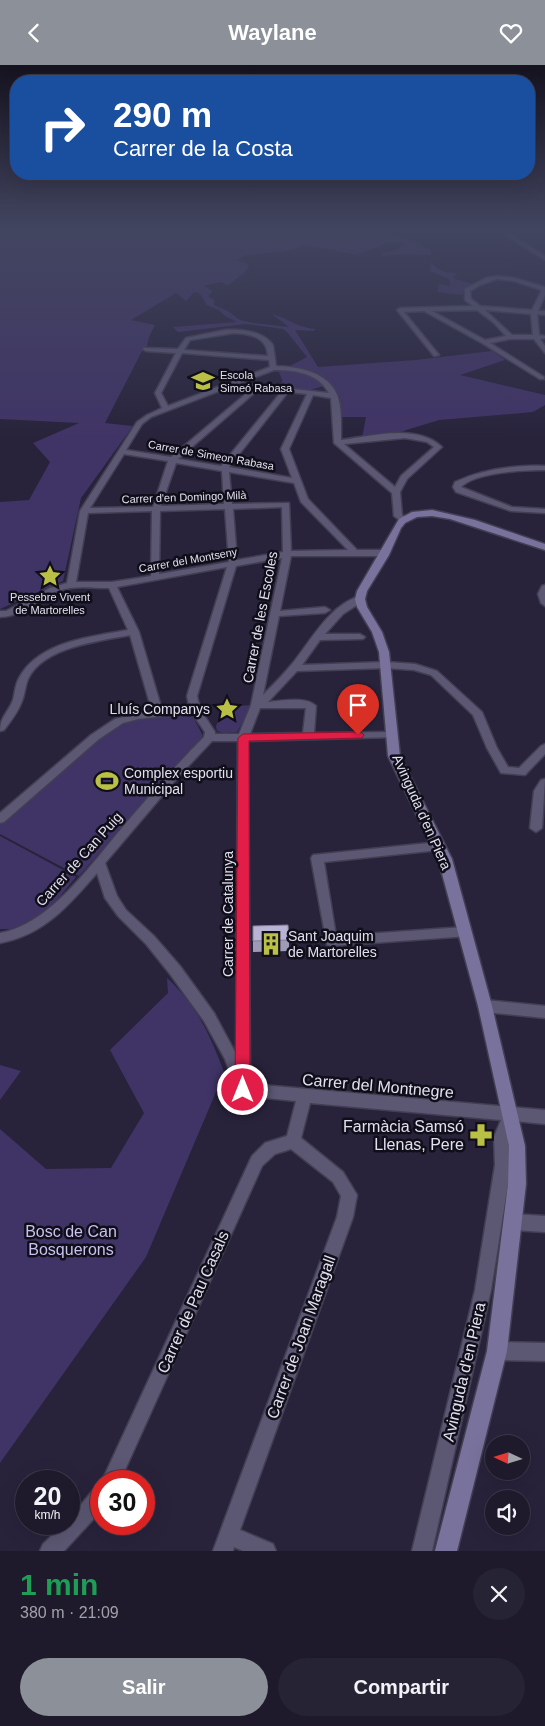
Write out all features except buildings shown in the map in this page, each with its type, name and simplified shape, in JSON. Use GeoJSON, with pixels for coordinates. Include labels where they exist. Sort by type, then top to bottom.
{"type":"FeatureCollection","features":[{"type":"Feature","properties":{"kind":"street"},"geometry":{"type":"LineString","coordinates":[[468,300],[495,321],[510,337]]}},
{"type":"Feature","properties":{"kind":"street"},"geometry":{"type":"LineString","coordinates":[[542,300],[534,313],[536,337],[545,351]]}},
{"type":"Feature","properties":{"kind":"street"},"geometry":{"type":"LineString","coordinates":[[436,355],[400,309],[477,308],[545,313]]}},
{"type":"Feature","properties":{"kind":"street"},"geometry":{"type":"LineString","coordinates":[[422,309],[542,378]]}},
{"type":"Feature","properties":{"kind":"street"},"geometry":{"type":"LineString","coordinates":[[166,409],[158,393],[188,339],[237,330],[250,332],[267,341],[270,346],[270,358],[273,369]]}},
{"type":"Feature","properties":{"kind":"street"},"geometry":{"type":"LineString","coordinates":[[484,343],[510,337],[545,337]]}},
{"type":"Feature","properties":{"kind":"street"},"geometry":{"type":"LineString","coordinates":[[146,349],[270,358]]}},
{"type":"Feature","properties":{"kind":"street"},"geometry":{"type":"LineString","coordinates":[[72,585],[84,511],[139,423],[149,416],[166,409],[273,369],[295,369],[316,375],[334,396],[338,443],[396,492]]}},
{"type":"Feature","properties":{"kind":"street"},"geometry":{"type":"LineString","coordinates":[[235,383],[334,396]]}},
{"type":"Feature","properties":{"kind":"street"},"geometry":{"type":"LineString","coordinates":[[155,576],[156,509],[173,459],[259,387]]}},
{"type":"Feature","properties":{"kind":"street"},"geometry":{"type":"LineString","coordinates":[[286,390],[225,465],[233,563],[192,696],[195,709],[210,732],[209,738],[392,735]]}},
{"type":"Feature","properties":{"kind":"street"},"geometry":{"type":"LineString","coordinates":[[311,393],[285,449],[304,500],[354,552]]}},
{"type":"Feature","properties":{"kind":"street"},"geometry":{"type":"LineString","coordinates":[[338,443],[402,435],[434,442],[438,447],[404,478],[396,492],[398,516],[404,519],[423,514],[442,513],[464,519],[526,543],[545,547]]}},
{"type":"Feature","properties":{"kind":"street","name":"Carrer de Simeon Rabasa"},"geometry":{"type":"LineString","coordinates":[[121,451],[296,481]]}},
{"type":"Feature","properties":{"kind":"street"},"geometry":{"type":"LineString","coordinates":[[545,469],[521,469],[473,477],[458,484],[456,487],[483,500],[511,509],[545,511]]}},
{"type":"Feature","properties":{"kind":"street","name":"Carrer d'en Domingo Milà"},"geometry":{"type":"LineString","coordinates":[[84,511],[286,505]]}},
{"type":"Feature","properties":{"kind":"street","name":"Carrer de les Escoles"},"geometry":{"type":"LineString","coordinates":[[256,705],[287,554],[286,505]]}},
{"type":"Feature","properties":{"kind":"street"},"geometry":{"type":"LineString","coordinates":[[243,738],[256,705],[262,702],[294,668],[318,637],[349,604],[360,599],[362,591],[404,519]]}},
{"type":"Feature","properties":{"kind":"street","name":"Carrer del Montseny"},"geometry":{"type":"LineString","coordinates":[[0,614],[8,614],[52,590],[72,585],[112,585],[287,554],[385,553]]}},
{"type":"Feature","properties":{"kind":"street"},"geometry":{"type":"LineString","coordinates":[[112,585],[134,632],[158,713]]}},
{"type":"Feature","properties":{"kind":"street"},"geometry":{"type":"LineString","coordinates":[[545,588],[542,594],[545,603]]}},
{"type":"Feature","properties":{"kind":"street","name":"Avinguda d'en Piera"},"geometry":{"type":"LineString","coordinates":[[360,599],[362,607],[377,632],[384,652],[394,756],[445,859],[485,1006],[517,1146],[517,1184],[497,1351],[446,1551]]}},
{"type":"Feature","properties":{"kind":"street"},"geometry":{"type":"LineString","coordinates":[[275,614],[325,610]]}},
{"type":"Feature","properties":{"kind":"street"},"geometry":{"type":"LineString","coordinates":[[0,728],[17,704],[23,679],[34,664],[54,653],[88,640],[134,632]]}},
{"type":"Feature","properties":{"kind":"street"},"geometry":{"type":"LineString","coordinates":[[318,637],[360,637]]}},
{"type":"Feature","properties":{"kind":"street"},"geometry":{"type":"LineString","coordinates":[[294,668],[386,665],[415,667],[434,673],[478,714],[492,748],[505,770],[521,772],[545,748]]}},
{"type":"Feature","properties":{"kind":"street"},"geometry":{"type":"LineString","coordinates":[[256,705],[306,704],[311,706],[308,737]]}},
{"type":"Feature","properties":{"kind":"street"},"geometry":{"type":"LineString","coordinates":[[0,819],[99,734],[119,721],[138,715],[195,709]]}},
{"type":"Feature","properties":{"kind":"street","name":"Carrer de Can Puig"},"geometry":{"type":"LineString","coordinates":[[0,938],[16,935],[46,918],[63,904],[175,773],[209,738]]}},
{"type":"Feature","properties":{"kind":"street","name":"Carrer de Catalunya"},"geometry":{"type":"LineString","coordinates":[[243,738],[243,1090]]}},
{"type":"Feature","properties":{"kind":"street"},"geometry":{"type":"LineString","coordinates":[[536,828],[540,791],[545,783]]}},
{"type":"Feature","properties":{"kind":"street"},"geometry":{"type":"LineString","coordinates":[[439,846],[317,858],[331,941],[465,932]]}},
{"type":"Feature","properties":{"kind":"street"},"geometry":{"type":"LineString","coordinates":[[99,862],[111,898],[122,913],[150,940],[175,969],[209,1017],[231,1058],[243,1090]]}},
{"type":"Feature","properties":{"kind":"street"},"geometry":{"type":"LineString","coordinates":[[485,1006],[545,1012]]}},
{"type":"Feature","properties":{"kind":"street","name":"Carrer del Montnegre"},"geometry":{"type":"LineString","coordinates":[[243,1090],[304,1097],[545,1117]]}},
{"type":"Feature","properties":{"kind":"street"},"geometry":{"type":"LineString","coordinates":[[293,1141],[304,1097]]}},
{"type":"Feature","properties":{"kind":"street","name":"Avinguda d'en Piera"},"geometry":{"type":"LineString","coordinates":[[422,1551],[483,1290],[503,1165],[501,1137],[510,1115]]}},
{"type":"Feature","properties":{"kind":"street","name":"Carrer de Pau Casals"},"geometry":{"type":"LineString","coordinates":[[116,1470],[256,1161],[270,1148],[293,1141]]}},
{"type":"Feature","properties":{"kind":"street","name":"Carrer de Joan Maragall"},"geometry":{"type":"LineString","coordinates":[[226,1543],[345,1217],[349,1195],[338,1177],[293,1141]]}},
{"type":"Feature","properties":{"kind":"street"},"geometry":{"type":"LineString","coordinates":[[499,1191],[513,1219],[545,1224]]}},
{"type":"Feature","properties":{"kind":"street"},"geometry":{"type":"LineString","coordinates":[[497,1351],[545,1352]]}},
{"type":"Feature","properties":{"kind":"street"},"geometry":{"type":"LineString","coordinates":[[50,1551],[90,1510]]}},
{"type":"Feature","properties":{"kind":"street"},"geometry":{"type":"LineString","coordinates":[[226,1543],[266,1551]]}},
{"type":"Feature","properties":{"kind":"green space"},"geometry":{"type":"Polygon","coordinates":[[[0,300],[164,300],[131,320],[155,325],[146,349],[142,351],[105,423],[133,426],[81,498],[63,581],[0,609],[0,502],[29,500],[50,462],[33,443],[79,423],[0,419],[0,300]]]}},
{"type":"Feature","properties":{"kind":"green space"},"geometry":{"type":"Polygon","coordinates":[[[204,300],[214,300],[214,305],[228,311],[240,320],[253,323],[289,327],[272,314],[303,327],[315,329],[314,331],[295,330],[318,367],[416,360],[492,351],[505,360],[460,375],[545,395],[545,405],[533,412],[439,420],[387,436],[362,438],[366,417],[340,417],[340,397],[330,384],[307,391],[281,387],[282,380],[279,372],[307,357],[283,329],[246,324],[178,332],[173,327],[237,322],[225,316],[219,310],[207,305],[204,300]]]}},
{"type":"Feature","properties":{"kind":"green space"},"geometry":{"type":"Polygon","coordinates":[[[253,705],[237,732],[224,733],[217,731],[216,727],[221,707],[253,705]]]}},
{"type":"Feature","properties":{"kind":"green space","name":"Complex esportiu Municipal"},"geometry":{"type":"Polygon","coordinates":[[[192,715],[203,736],[79,876],[0,834],[0,825],[104,734],[130,721],[150,716],[192,715]]]}},
{"type":"Feature","properties":{"kind":"green space"},"geometry":{"type":"Polygon","coordinates":[[[0,836],[76,877],[43,917],[11,929],[0,929],[0,836]]]}},
{"type":"Feature","properties":{"kind":"green space","name":"Bosc de Can Bosquerons"},"geometry":{"type":"Polygon","coordinates":[[[167,978],[189,1002],[205,1027],[229,1085],[216,1092],[146,1257],[0,1463],[0,1129],[46,1169],[111,1168],[144,1113],[110,1050],[168,993],[167,978]]]}},
{"type":"Feature","properties":{"kind":"green space"},"geometry":{"type":"Polygon","coordinates":[[[0,1065],[21,1071],[0,1100],[0,1065]]]}},
{"type":"Feature","properties":{"kind":"place","name":"Escola Simeó Rabasa"},"geometry":{"type":"Point","coordinates":[203,381]}},
{"type":"Feature","properties":{"kind":"place","name":"Pessebre Vivent de Martorelles"},"geometry":{"type":"Point","coordinates":[50,576]}},
{"type":"Feature","properties":{"kind":"place","name":"Lluís Companys"},"geometry":{"type":"Point","coordinates":[227,709]}},
{"type":"Feature","properties":{"kind":"place","name":"Complex esportiu Municipal"},"geometry":{"type":"Point","coordinates":[107,781]}},
{"type":"Feature","properties":{"kind":"place","name":"Sant Joaquim de Martorelles"},"geometry":{"type":"Point","coordinates":[271,944]}},
{"type":"Feature","properties":{"kind":"place","name":"Farmàcia Samsó Llenas, Pere"},"geometry":{"type":"Point","coordinates":[481,1135]}},
{"type":"Feature","properties":{"kind":"route"},"geometry":{"type":"LineString","coordinates":[[243,1090],[243,738],[358,735]]}}]}
